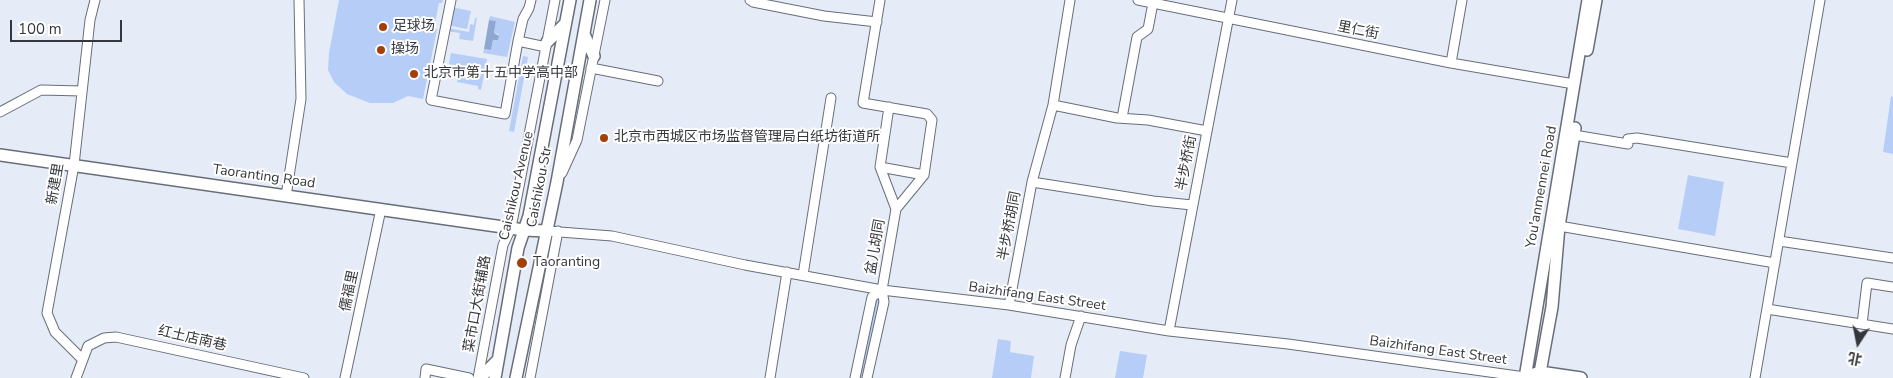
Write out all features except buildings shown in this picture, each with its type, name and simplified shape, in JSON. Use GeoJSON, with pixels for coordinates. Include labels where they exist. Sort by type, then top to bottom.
{"type":"FeatureCollection","features":[{"type":"Feature","properties":{"kind":"main road","name":"Caishikou Avenue"},"geometry":{"type":"LineString","coordinates":[[495,378],[518,248],[529,216],[570,0]]}},
{"type":"Feature","properties":{"kind":"main road","name":"Caishikou Str"},"geometry":{"type":"LineString","coordinates":[[516,378],[552,231],[557,182],[590,0]]}},
{"type":"Feature","properties":{"kind":"main road","name":"You'anmennei Road"},"geometry":{"type":"LineString","coordinates":[[1526,378],[1588,0]]}},
{"type":"Feature","properties":{"kind":"main road","name":"You'anmennei Road"},"geometry":{"type":"LineString","coordinates":[[1539,375],[1552,307],[1559,226],[1596,0]]}},
{"type":"Feature","properties":{"kind":"main road"},"geometry":{"type":"LineString","coordinates":[[546,44],[565,24]]}},
{"type":"Feature","properties":{"kind":"main road"},"geometry":{"type":"LineString","coordinates":[[584,34],[593,62]]}},
{"type":"Feature","properties":{"kind":"main road","name":"Taoranting Road"},"geometry":{"type":"LineString","coordinates":[[0,154],[524,230],[552,231]]}},
{"type":"Feature","properties":{"kind":"main road"},"geometry":{"type":"LineString","coordinates":[[479,378],[498,360]]}},
{"type":"Feature","properties":{"kind":"main road"},"geometry":{"type":"LineString","coordinates":[[1526,378],[1539,375],[1582,378]]}},
{"type":"Feature","properties":{"kind":"street","name":"新建里"},"geometry":{"type":"LineString","coordinates":[[82,359],[55,332],[47,313],[74,165],[90,20],[95,0]]}},
{"type":"Feature","properties":{"kind":"street"},"geometry":{"type":"LineString","coordinates":[[286,196],[301,98],[299,0]]}},
{"type":"Feature","properties":{"kind":"street"},"geometry":{"type":"LineString","coordinates":[[451,0],[431,100],[505,114],[523,19],[531,0]]}},
{"type":"Feature","properties":{"kind":"street","name":"菜市口大街辅路"},"geometry":{"type":"LineString","coordinates":[[479,378],[502,245],[510,228],[555,0]]}},
{"type":"Feature","properties":{"kind":"street"},"geometry":{"type":"LineString","coordinates":[[557,182],[577,140],[605,0]]}},
{"type":"Feature","properties":{"kind":"street"},"geometry":{"type":"LineString","coordinates":[[750,0],[824,16],[877,22]]}},
{"type":"Feature","properties":{"kind":"street"},"geometry":{"type":"LineString","coordinates":[[880,0],[863,103],[927,114],[932,120],[924,174],[896,209]]}},
{"type":"Feature","properties":{"kind":"street","name":"半步桥胡同"},"geometry":{"type":"LineString","coordinates":[[1009,305],[1032,182],[1053,105],[1070,0]]}},
{"type":"Feature","properties":{"kind":"street","name":"里仁街"},"geometry":{"type":"LineString","coordinates":[[1138,0],[1451,63],[1574,84]]}},
{"type":"Feature","properties":{"kind":"street","name":"半步桥街"},"geometry":{"type":"LineString","coordinates":[[1169,331],[1232,0]]}},
{"type":"Feature","properties":{"kind":"street"},"geometry":{"type":"LineString","coordinates":[[1451,63],[1462,0]]}},
{"type":"Feature","properties":{"kind":"street"},"geometry":{"type":"LineString","coordinates":[[1756,378],[1820,0]]}},
{"type":"Feature","properties":{"kind":"street"},"geometry":{"type":"LineString","coordinates":[[1122,118],[1137,36],[1148,29],[1153,3]]}},
{"type":"Feature","properties":{"kind":"street"},"geometry":{"type":"LineString","coordinates":[[518,41],[546,44]]}},
{"type":"Feature","properties":{"kind":"street"},"geometry":{"type":"LineString","coordinates":[[593,62],[658,80]]}},
{"type":"Feature","properties":{"kind":"street"},"geometry":{"type":"LineString","coordinates":[[0,112],[41,90],[82,91]]}},
{"type":"Feature","properties":{"kind":"street"},"geometry":{"type":"LineString","coordinates":[[803,275],[831,98]]}},
{"type":"Feature","properties":{"kind":"street"},"geometry":{"type":"LineString","coordinates":[[1053,105],[1207,131]]}},
{"type":"Feature","properties":{"kind":"street"},"geometry":{"type":"LineString","coordinates":[[889,108],[880,167],[896,209]]}},
{"type":"Feature","properties":{"kind":"street"},"geometry":{"type":"LineString","coordinates":[[1574,134],[1628,144],[1628,139],[1637,138],[1792,163]]}},
{"type":"Feature","properties":{"kind":"street"},"geometry":{"type":"LineString","coordinates":[[880,167],[924,174]]}},
{"type":"Feature","properties":{"kind":"street"},"geometry":{"type":"LineString","coordinates":[[1032,182],[1154,202],[1192,205]]}},
{"type":"Feature","properties":{"kind":"street","name":"儒福里"},"geometry":{"type":"LineString","coordinates":[[345,378],[382,209]]}},
{"type":"Feature","properties":{"kind":"street","name":"盆儿胡同"},"geometry":{"type":"LineString","coordinates":[[867,378],[884,302],[882,290],[896,209]]}},
{"type":"Feature","properties":{"kind":"street"},"geometry":{"type":"LineString","coordinates":[[1559,226],[1775,263]]}},
{"type":"Feature","properties":{"kind":"street"},"geometry":{"type":"LineString","coordinates":[[530,378],[552,231]]}},
{"type":"Feature","properties":{"kind":"street","name":"Baizhifang East Street"},"geometry":{"type":"LineString","coordinates":[[552,231],[612,236],[746,265],[882,290],[1009,305],[1169,331],[1288,344],[1526,378]]}},
{"type":"Feature","properties":{"kind":"street"},"geometry":{"type":"LineString","coordinates":[[1779,241],[1893,258]]}},
{"type":"Feature","properties":{"kind":"street"},"geometry":{"type":"LineString","coordinates":[[770,378],[787,272]]}},
{"type":"Feature","properties":{"kind":"street"},"geometry":{"type":"LineString","coordinates":[[1862,324],[1868,283],[1893,287]]}},
{"type":"Feature","properties":{"kind":"street"},"geometry":{"type":"LineString","coordinates":[[855,378],[872,297],[882,290]]}},
{"type":"Feature","properties":{"kind":"street"},"geometry":{"type":"LineString","coordinates":[[1767,309],[1893,329]]}},
{"type":"Feature","properties":{"kind":"street"},"geometry":{"type":"LineString","coordinates":[[1065,378],[1071,345],[1081,316]]}},
{"type":"Feature","properties":{"kind":"street","name":"红土店南巷"},"geometry":{"type":"LineString","coordinates":[[82,359],[88,346],[104,338],[116,337],[278,376],[304,378]]}},
{"type":"Feature","properties":{"kind":"street"},"geometry":{"type":"LineString","coordinates":[[76,378],[82,359]]}},
{"type":"Feature","properties":{"kind":"street"},"geometry":{"type":"LineString","coordinates":[[425,378],[426,369],[469,378]]}},
{"type":"Feature","properties":{"kind":"shaded area","name":"操场"},"geometry":{"type":"Polygon","coordinates":[[[339,0],[443,0],[442,3],[439,3],[434,28],[437,29],[423,99],[408,96],[393,103],[370,103],[347,94],[334,82],[328,70],[329,53],[339,0]]]}},
{"type":"Feature","properties":{"kind":"shaded area"},"geometry":{"type":"Polygon","coordinates":[[[451,7],[471,11],[467,29],[447,25],[451,7]]]}},
{"type":"Feature","properties":{"kind":"shaded area"},"geometry":{"type":"Polygon","coordinates":[[[490,16],[515,22],[507,57],[483,53],[484,49],[491,50],[493,40],[499,38],[498,34],[494,33],[496,21],[489,20],[490,16]]]}},
{"type":"Feature","properties":{"kind":"shaded area"},"geometry":{"type":"Polygon","coordinates":[[[475,18],[477,18],[473,41],[459,39],[460,33],[446,31],[447,28],[469,32],[470,24],[474,25],[475,18]]]}},
{"type":"Feature","properties":{"kind":"shaded area"},"geometry":{"type":"Polygon","coordinates":[[[489,20],[496,21],[494,33],[499,36],[498,40],[493,40],[491,50],[484,49],[489,20]]]}},
{"type":"Feature","properties":{"kind":"shaded area"},"geometry":{"type":"Polygon","coordinates":[[[451,53],[487,59],[481,90],[478,89],[478,86],[457,82],[460,66],[449,64],[451,53]]]}},
{"type":"Feature","properties":{"kind":"shaded area"},"geometry":{"type":"Polygon","coordinates":[[[523,56],[528,57],[514,132],[509,131],[523,56]]]}},
{"type":"Feature","properties":{"kind":"shaded area"},"geometry":{"type":"Polygon","coordinates":[[[1891,96],[1893,97],[1893,154],[1883,152],[1891,96]]]}},
{"type":"Feature","properties":{"kind":"shaded area"},"geometry":{"type":"Polygon","coordinates":[[[1688,175],[1724,182],[1715,236],[1678,229],[1688,175]]]}},
{"type":"Feature","properties":{"kind":"shaded area"},"geometry":{"type":"Polygon","coordinates":[[[882,290],[867,378],[855,378],[872,297],[882,290]]]}},
{"type":"Feature","properties":{"kind":"shaded area"},"geometry":{"type":"Polygon","coordinates":[[[998,339],[1011,341],[1010,352],[1034,356],[1031,378],[992,378],[998,339]]]}},
{"type":"Feature","properties":{"kind":"shaded area"},"geometry":{"type":"Polygon","coordinates":[[[1120,351],[1147,355],[1143,378],[1115,378],[1120,351]]]}},
{"type":"Feature","properties":{"kind":"place","name":"足球场"},"geometry":{"type":"Point","coordinates":[383,27]}},
{"type":"Feature","properties":{"kind":"place","name":"操场"},"geometry":{"type":"Point","coordinates":[381,50]}},
{"type":"Feature","properties":{"kind":"place","name":"北京市第十五中学高中部"},"geometry":{"type":"Point","coordinates":[414,74]}},
{"type":"Feature","properties":{"kind":"place","name":"北京市西城区市场监督管理局白纸坊街道所"},"geometry":{"type":"Point","coordinates":[604,138]}},
{"type":"Feature","properties":{"kind":"place","name":"Taoranting"},"geometry":{"type":"Point","coordinates":[522,263]}}]}
